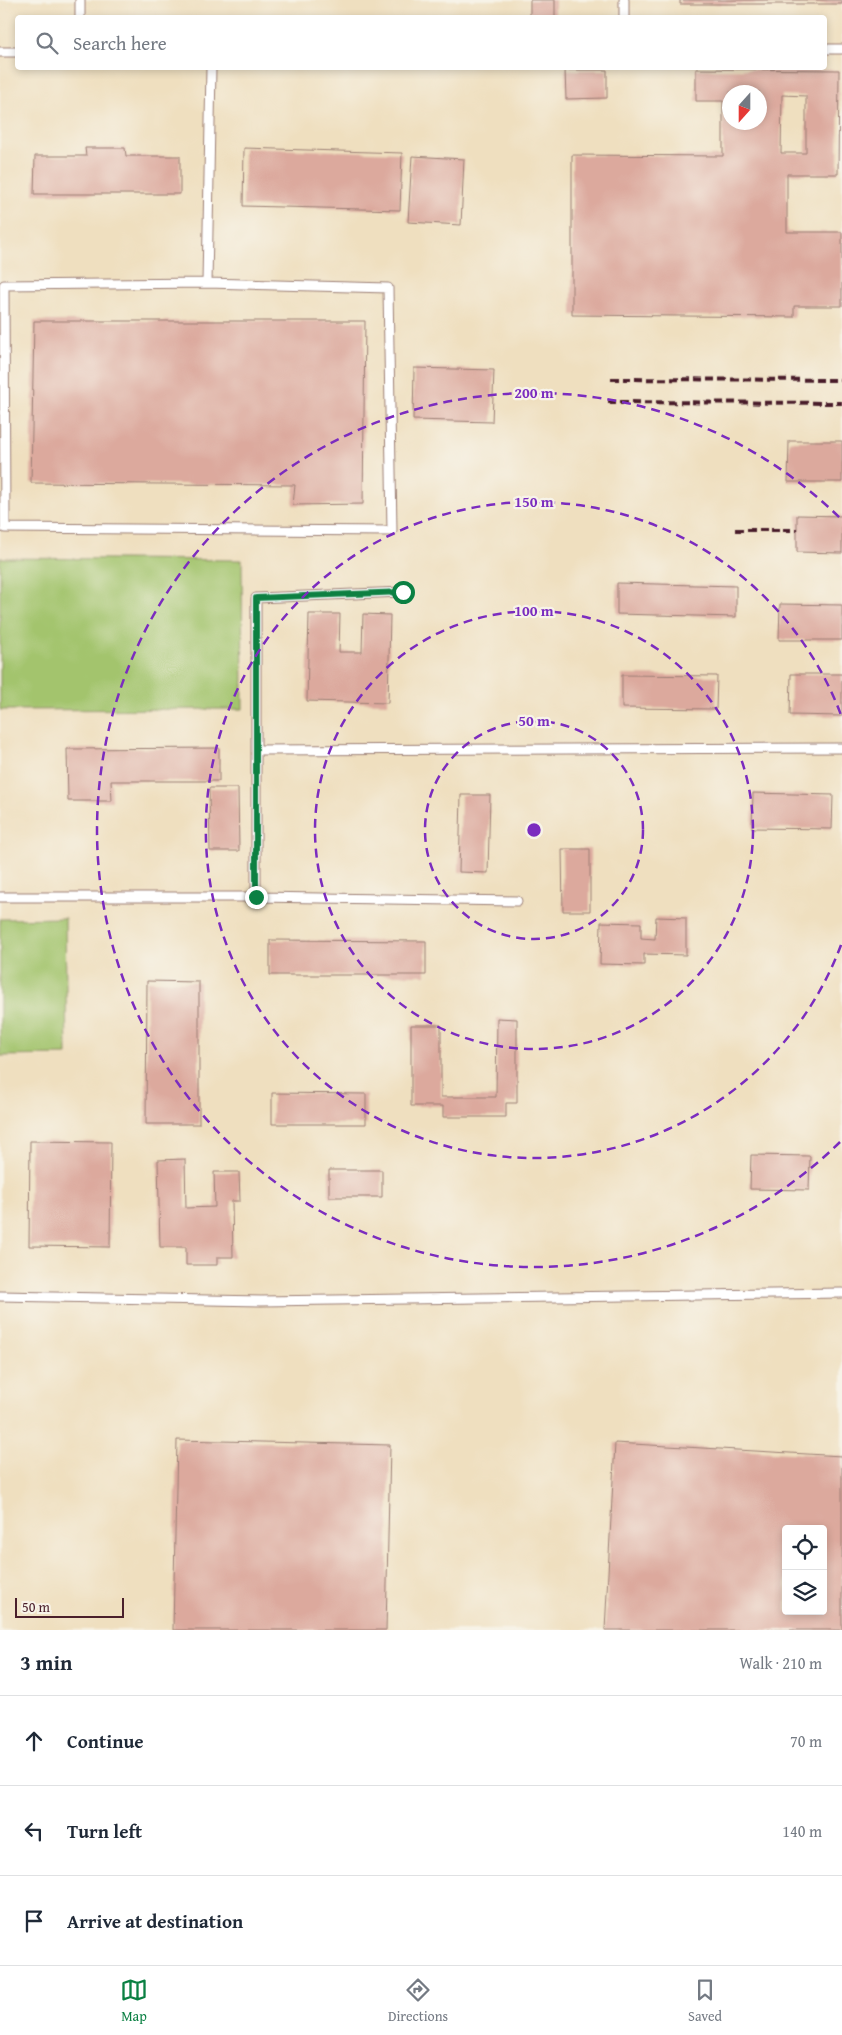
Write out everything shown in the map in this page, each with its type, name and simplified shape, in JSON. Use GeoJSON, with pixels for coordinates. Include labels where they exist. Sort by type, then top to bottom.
{"type":"FeatureCollection","features":[{"type":"Feature","properties":{"kind":"lane"},"geometry":{"type":"LineString","coordinates":[[80,0],[80,15]]}},
{"type":"Feature","properties":{"kind":"lane"},"geometry":{"type":"LineString","coordinates":[[624,0],[624,15]]}},
{"type":"Feature","properties":{"kind":"lane"},"geometry":{"type":"LineString","coordinates":[[827,49],[842,49]]}},
{"type":"Feature","properties":{"kind":"lane"},"geometry":{"type":"LineString","coordinates":[[0,52],[15,52]]}},
{"type":"Feature","properties":{"kind":"lane"},"geometry":{"type":"LineString","coordinates":[[207,282],[211,70]]}},
{"type":"Feature","properties":{"kind":"lane"},"geometry":{"type":"LineString","coordinates":[[207,282],[388,288],[392,531],[5,528],[4,285],[207,282]]}},
{"type":"Feature","properties":{"kind":"lane"},"geometry":{"type":"LineString","coordinates":[[256,897],[256,598],[403,592]]}},
{"type":"Feature","properties":{"kind":"lane"},"geometry":{"type":"LineString","coordinates":[[256,750],[842,748]]}},
{"type":"Feature","properties":{"kind":"lane"},"geometry":{"type":"LineString","coordinates":[[0,897],[256,897],[517,901]]}},
{"type":"Feature","properties":{"kind":"lane"},"geometry":{"type":"LineString","coordinates":[[0,1296],[261,1301],[842,1294]]}},
{"type":"Feature","properties":{"kind":"green space"},"geometry":{"type":"Polygon","coordinates":[[[0,558],[242,560],[243,709],[0,710],[0,558]]]}},
{"type":"Feature","properties":{"kind":"green space"},"geometry":{"type":"Polygon","coordinates":[[[65,918],[67,1055],[0,1056],[0,919],[65,918]]]}},
{"type":"Feature","properties":{"kind":"building"},"geometry":{"type":"Polygon","coordinates":[[[530,0],[555,0],[555,15],[530,15],[530,0]]]}},
{"type":"Feature","properties":{"kind":"building"},"geometry":{"type":"Polygon","coordinates":[[[680,0],[842,0],[842,4],[680,4],[680,0]]]}},
{"type":"Feature","properties":{"kind":"building"},"geometry":{"type":"Polygon","coordinates":[[[565,70],[607,70],[607,98],[566,99],[565,70]]]}},
{"type":"Feature","properties":{"kind":"building"},"geometry":{"type":"Polygon","coordinates":[[[696,70],[839,70],[838,174],[787,174],[787,232],[842,232],[842,306],[794,306],[794,317],[572,315],[572,155],[723,156],[723,130],[767,130],[767,85],[722,85],[722,101],[696,101],[696,70]],[[782,95],[781,153],[806,153],[806,96],[782,95]]]}},
{"type":"Feature","properties":{"kind":"building"},"geometry":{"type":"Polygon","coordinates":[[[85,148],[125,148],[126,156],[180,156],[180,194],[34,194],[35,156],[86,156],[85,148]]]}},
{"type":"Feature","properties":{"kind":"building"},"geometry":{"type":"Polygon","coordinates":[[[244,148],[402,153],[400,210],[243,206],[244,148]]]}},
{"type":"Feature","properties":{"kind":"building"},"geometry":{"type":"Polygon","coordinates":[[[412,156],[464,159],[461,225],[408,222],[412,156]]]}},
{"type":"Feature","properties":{"kind":"building"},"geometry":{"type":"Polygon","coordinates":[[[34,321],[365,321],[363,504],[293,505],[295,485],[31,483],[34,321]]]}},
{"type":"Feature","properties":{"kind":"building"},"geometry":{"type":"Polygon","coordinates":[[[414,368],[494,370],[492,422],[413,420],[414,368]]]}},
{"type":"Feature","properties":{"kind":"building"},"geometry":{"type":"Polygon","coordinates":[[[789,441],[842,441],[842,482],[788,482],[789,441]]]}},
{"type":"Feature","properties":{"kind":"building"},"geometry":{"type":"Polygon","coordinates":[[[797,515],[842,516],[842,553],[797,552],[797,515]]]}},
{"type":"Feature","properties":{"kind":"building"},"geometry":{"type":"Polygon","coordinates":[[[617,583],[736,586],[736,617],[617,614],[617,583]]]}},
{"type":"Feature","properties":{"kind":"building"},"geometry":{"type":"Polygon","coordinates":[[[780,604],[842,605],[842,640],[779,640],[780,604]]]}},
{"type":"Feature","properties":{"kind":"building"},"geometry":{"type":"Polygon","coordinates":[[[309,614],[340,614],[339,652],[362,652],[363,614],[390,615],[388,703],[307,701],[309,614]]]}},
{"type":"Feature","properties":{"kind":"building"},"geometry":{"type":"Polygon","coordinates":[[[791,674],[842,674],[842,716],[790,715],[791,674]]]}},
{"type":"Feature","properties":{"kind":"building"},"geometry":{"type":"Polygon","coordinates":[[[622,675],[717,676],[716,709],[622,708],[622,675]]]}},
{"type":"Feature","properties":{"kind":"building"},"geometry":{"type":"Polygon","coordinates":[[[219,748],[219,781],[111,781],[112,801],[68,801],[67,749],[219,748]]]}},
{"type":"Feature","properties":{"kind":"building"},"geometry":{"type":"Polygon","coordinates":[[[209,788],[238,788],[239,851],[210,851],[209,788]]]}},
{"type":"Feature","properties":{"kind":"building"},"geometry":{"type":"Polygon","coordinates":[[[753,793],[833,795],[832,829],[752,828],[753,793]]]}},
{"type":"Feature","properties":{"kind":"building"},"geometry":{"type":"Polygon","coordinates":[[[461,795],[490,795],[488,873],[459,872],[461,795]]]}},
{"type":"Feature","properties":{"kind":"building"},"geometry":{"type":"Polygon","coordinates":[[[562,849],[590,849],[590,911],[563,911],[562,849]]]}},
{"type":"Feature","properties":{"kind":"building"},"geometry":{"type":"Polygon","coordinates":[[[656,917],[686,918],[686,955],[644,954],[644,965],[600,964],[601,922],[641,923],[641,938],[655,939],[656,917]]]}},
{"type":"Feature","properties":{"kind":"building"},"geometry":{"type":"Polygon","coordinates":[[[270,940],[426,941],[426,975],[270,975],[270,940]]]}},
{"type":"Feature","properties":{"kind":"building"},"geometry":{"type":"Polygon","coordinates":[[[147,981],[199,982],[199,1124],[146,1124],[147,981]]]}},
{"type":"Feature","properties":{"kind":"building"},"geometry":{"type":"Polygon","coordinates":[[[497,1018],[517,1019],[517,1103],[506,1103],[506,1117],[443,1117],[443,1106],[411,1106],[411,1025],[441,1025],[441,1097],[496,1097],[497,1018]]]}},
{"type":"Feature","properties":{"kind":"building"},"geometry":{"type":"Polygon","coordinates":[[[272,1093],[366,1094],[366,1124],[272,1124],[272,1093]]]}},
{"type":"Feature","properties":{"kind":"building"},"geometry":{"type":"Polygon","coordinates":[[[30,1141],[111,1142],[110,1247],[29,1246],[30,1141]]]}},
{"type":"Feature","properties":{"kind":"building"},"geometry":{"type":"Polygon","coordinates":[[[751,1155],[810,1156],[809,1190],[750,1189],[751,1155]]]}},
{"type":"Feature","properties":{"kind":"building"},"geometry":{"type":"Polygon","coordinates":[[[185,1159],[186,1208],[215,1207],[214,1172],[239,1172],[240,1201],[232,1201],[233,1257],[217,1257],[217,1265],[186,1265],[186,1247],[160,1247],[158,1160],[185,1159]]]}},
{"type":"Feature","properties":{"kind":"building"},"geometry":{"type":"Polygon","coordinates":[[[329,1170],[382,1170],[382,1197],[329,1197],[329,1170]]]}},
{"type":"Feature","properties":{"kind":"building"},"geometry":{"type":"Polygon","coordinates":[[[177,1440],[390,1445],[386,1630],[173,1630],[177,1440]]]}},
{"type":"Feature","properties":{"kind":"building"},"geometry":{"type":"Polygon","coordinates":[[[615,1443],[842,1456],[842,1630],[605,1630],[615,1443]]]}},
{"type":"Feature","properties":{"kind":"railway"},"geometry":{"type":"LineString","coordinates":[[611,379],[842,380]]}},
{"type":"Feature","properties":{"kind":"railway"},"geometry":{"type":"LineString","coordinates":[[608,402],[842,403]]}},
{"type":"Feature","properties":{"kind":"railway"},"geometry":{"type":"LineString","coordinates":[[735,530],[797,530]]}},
{"type":"Feature","properties":{"kind":"route"},"geometry":{"type":"LineString","coordinates":[[256,897],[256,598],[403,592]]}}]}
